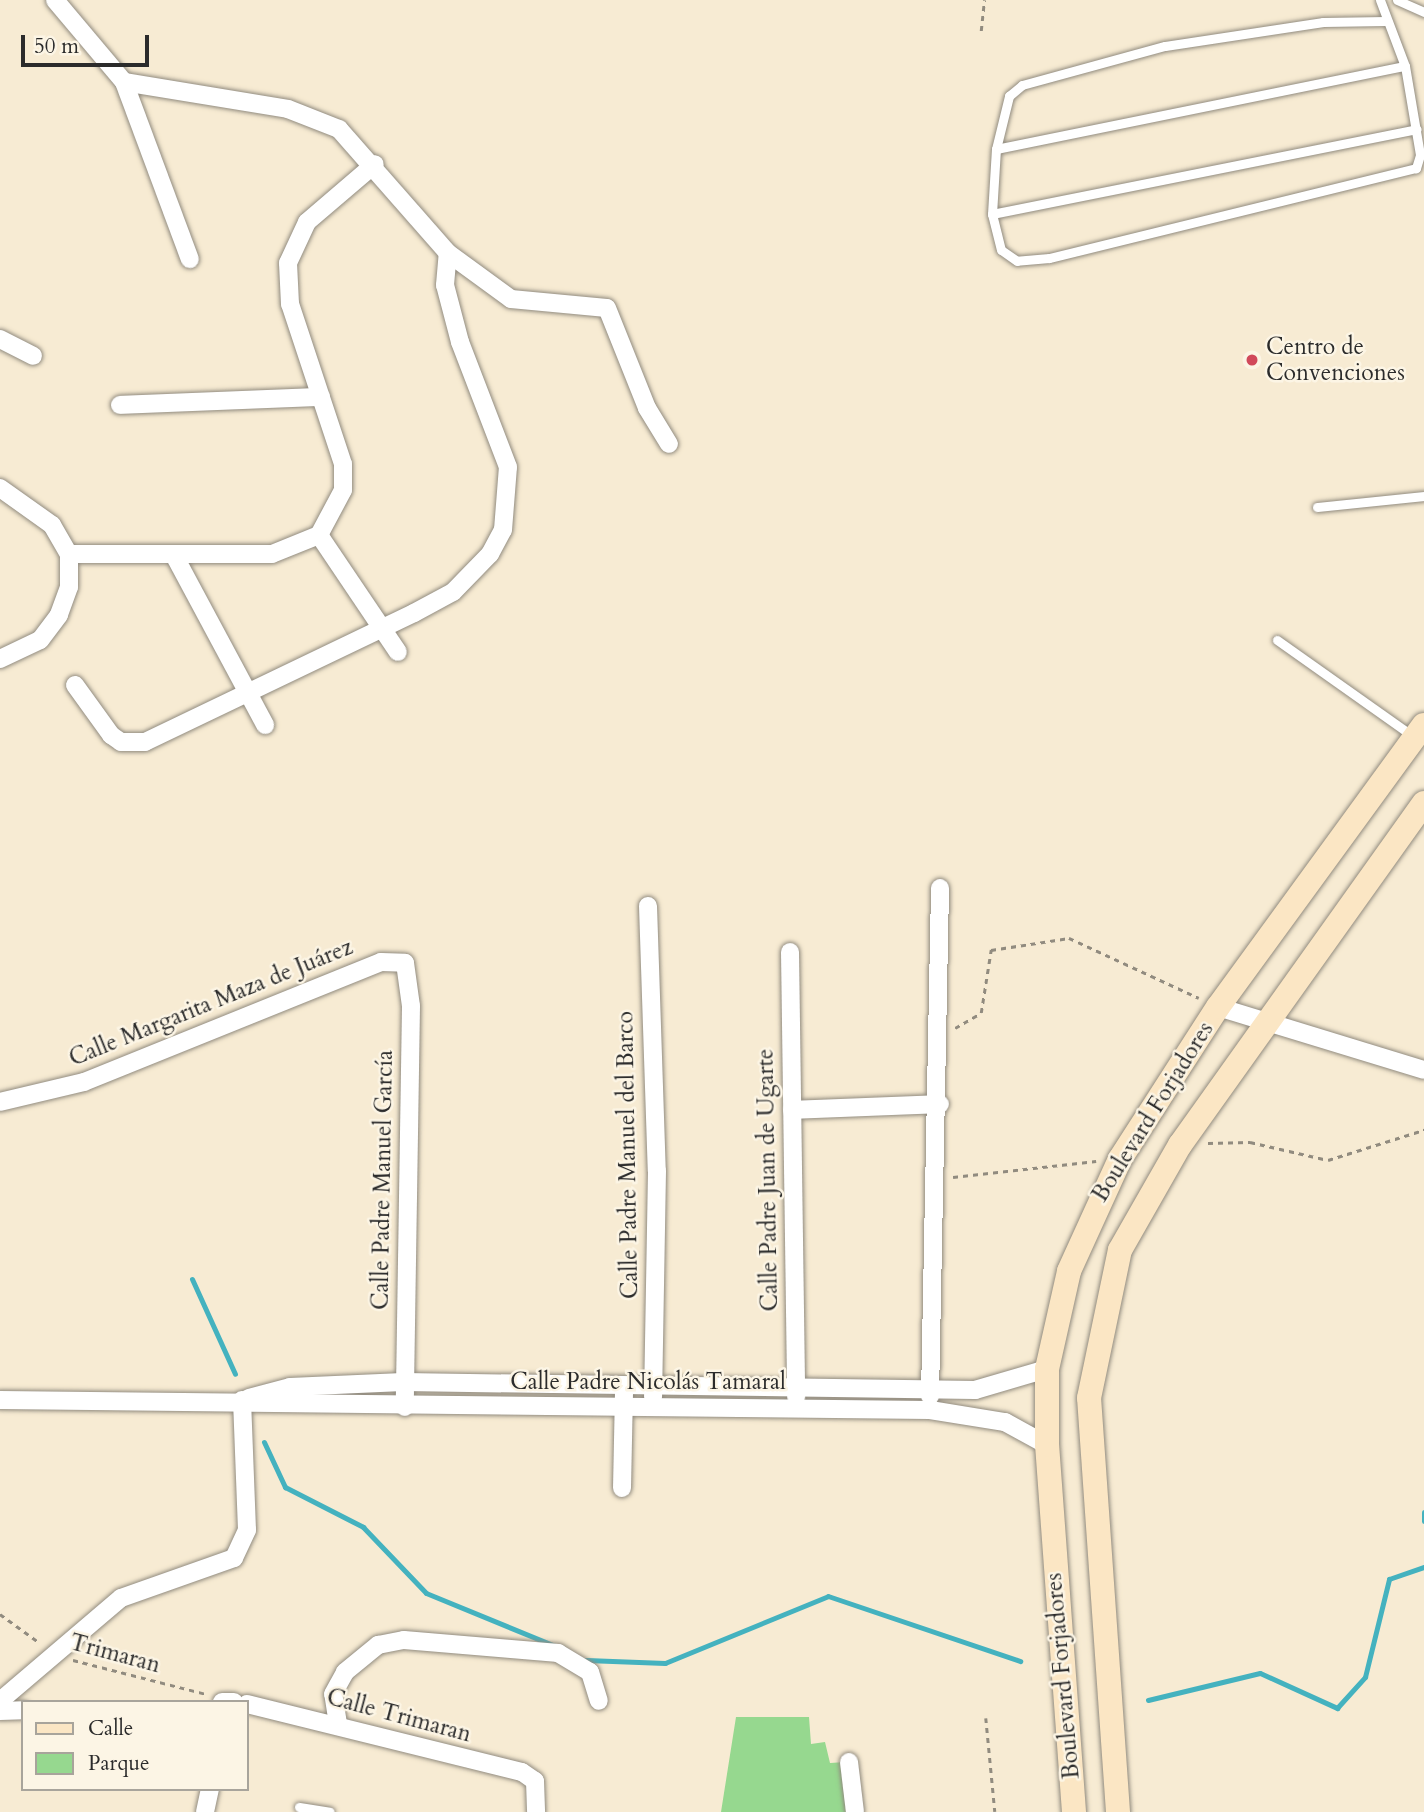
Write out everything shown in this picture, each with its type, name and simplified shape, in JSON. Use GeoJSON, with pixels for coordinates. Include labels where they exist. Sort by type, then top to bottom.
{"type":"FeatureCollection","features":[{"type":"Feature","properties":{"kind":"main road","name":"Boulevard Forjadores"},"geometry":{"type":"LineString","coordinates":[[1074,1812],[1047,1445],[1047,1369],[1069,1271],[1120,1158],[1218,1007],[1420,732]]}},
{"type":"Feature","properties":{"kind":"main road","name":"Boulevard Forjadores"},"geometry":{"type":"LineString","coordinates":[[1118,1812],[1089,1398],[1120,1250],[1180,1145],[1424,803]]}},
{"type":"Feature","properties":{"kind":"street"},"geometry":{"type":"LineString","coordinates":[[55,0],[124,82],[190,259]]}},
{"type":"Feature","properties":{"kind":"street"},"geometry":{"type":"LineString","coordinates":[[124,82],[288,109],[339,129],[375,164],[447,253],[511,299],[607,308],[647,408],[669,444]]}},
{"type":"Feature","properties":{"kind":"street"},"geometry":{"type":"LineString","coordinates":[[69,554],[272,554],[318,536],[339,501],[343,464],[290,304],[288,262],[307,222],[375,164]]}},
{"type":"Feature","properties":{"kind":"street"},"geometry":{"type":"LineString","coordinates":[[75,685],[111,735],[128,744],[145,742],[453,592],[472,576],[503,530],[509,492],[508,467],[445,285],[447,253]]}},
{"type":"Feature","properties":{"kind":"street"},"geometry":{"type":"LineString","coordinates":[[2,334],[33,356]]}},
{"type":"Feature","properties":{"kind":"street"},"geometry":{"type":"LineString","coordinates":[[120,405],[321,397]]}},
{"type":"Feature","properties":{"kind":"street"},"geometry":{"type":"LineString","coordinates":[[0,488],[52,525],[69,554],[60,615],[40,640],[0,659]]}},
{"type":"Feature","properties":{"kind":"street"},"geometry":{"type":"LineString","coordinates":[[0,509],[17,500]]}},
{"type":"Feature","properties":{"kind":"street"},"geometry":{"type":"LineString","coordinates":[[318,536],[398,652]]}},
{"type":"Feature","properties":{"kind":"street"},"geometry":{"type":"LineString","coordinates":[[174,555],[265,724]]}},
{"type":"Feature","properties":{"kind":"street"},"geometry":{"type":"LineString","coordinates":[[930,1410],[939,1179],[940,888]]}},
{"type":"Feature","properties":{"kind":"street","name":"Calle Padre Manuel del Barco"},"geometry":{"type":"LineString","coordinates":[[648,906],[657,1171],[653,1404]]}},
{"type":"Feature","properties":{"kind":"street","name":"Calle Padre Juan de Ugarte"},"geometry":{"type":"LineString","coordinates":[[790,952],[796,1408]]}},
{"type":"Feature","properties":{"kind":"street","name":"Calle Margarita Maza de Juárez"},"geometry":{"type":"LineString","coordinates":[[0,1102],[84,1082],[399,959]]}},
{"type":"Feature","properties":{"kind":"street","name":"Calle Padre Manuel García"},"geometry":{"type":"LineString","coordinates":[[399,959],[409,969],[411,1006],[403,1382],[405,1407]]}},
{"type":"Feature","properties":{"kind":"street"},"geometry":{"type":"LineString","coordinates":[[1218,1007],[1268,1020],[1424,1070]]}},
{"type":"Feature","properties":{"kind":"street"},"geometry":{"type":"LineString","coordinates":[[792,1110],[940,1104]]}},
{"type":"Feature","properties":{"kind":"street","name":"Calle Padre Nicolás Tamaral"},"geometry":{"type":"LineString","coordinates":[[242,1400],[289,1387],[403,1382],[1002,1387],[1047,1369]]}},
{"type":"Feature","properties":{"kind":"street"},"geometry":{"type":"LineString","coordinates":[[622,1488],[624,1385]]}},
{"type":"Feature","properties":{"kind":"street","name":"Calle Padre Nicolás Tamaral"},"geometry":{"type":"LineString","coordinates":[[0,1400],[242,1400],[290,1408],[653,1404],[930,1410],[986,1416],[1025,1429],[1047,1445]]}},
{"type":"Feature","properties":{"kind":"street"},"geometry":{"type":"LineString","coordinates":[[0,1701],[58,1656],[121,1598],[234,1558],[247,1530],[242,1400]]}},
{"type":"Feature","properties":{"kind":"street"},"geometry":{"type":"LineString","coordinates":[[338,1724],[333,1695],[345,1672],[378,1645],[404,1640],[558,1653],[590,1672],[599,1701]]}},
{"type":"Feature","properties":{"kind":"street","name":"Calle Trimaran"},"geometry":{"type":"LineString","coordinates":[[248,1704],[338,1724],[522,1772],[535,1782],[536,1812]]}},
{"type":"Feature","properties":{"kind":"street"},"geometry":{"type":"LineString","coordinates":[[0,1710],[21,1710]]}},
{"type":"Feature","properties":{"kind":"street"},"geometry":{"type":"LineString","coordinates":[[849,1762],[855,1812]]}},
{"type":"Feature","properties":{"kind":"street"},"geometry":{"type":"LineString","coordinates":[[205,1812],[210,1791]]}},
{"type":"Feature","properties":{"kind":"lane"},"geometry":{"type":"LineString","coordinates":[[1380,0],[1405,66],[1417,129],[1420,155],[1407,173],[1240,206],[1049,258],[1006,257],[992,215],[996,149],[1009,96],[1048,76],[1165,46],[1323,22],[1386,21]]}},
{"type":"Feature","properties":{"kind":"lane"},"geometry":{"type":"LineString","coordinates":[[1397,0],[1424,12]]}},
{"type":"Feature","properties":{"kind":"lane"},"geometry":{"type":"LineString","coordinates":[[996,149],[1405,66]]}},
{"type":"Feature","properties":{"kind":"lane"},"geometry":{"type":"LineString","coordinates":[[992,215],[1417,129]]}},
{"type":"Feature","properties":{"kind":"lane"},"geometry":{"type":"LineString","coordinates":[[1317,507],[1424,496]]}},
{"type":"Feature","properties":{"kind":"lane"},"geometry":{"type":"LineString","coordinates":[[1277,640],[1420,732]]}},
{"type":"Feature","properties":{"kind":"lane"},"geometry":{"type":"LineString","coordinates":[[299,1807],[330,1812]]}},
{"type":"Feature","properties":{"kind":"path"},"geometry":{"type":"LineString","coordinates":[[981,31],[984,0]]}},
{"type":"Feature","properties":{"kind":"path"},"geometry":{"type":"LineString","coordinates":[[951,1041],[955,1028],[981,1013],[991,950],[1069,938],[1218,1007]]}},
{"type":"Feature","properties":{"kind":"path"},"geometry":{"type":"LineString","coordinates":[[1180,1145],[1250,1142],[1328,1160],[1424,1130]]}},
{"type":"Feature","properties":{"kind":"path"},"geometry":{"type":"LineString","coordinates":[[939,1179],[1120,1158]]}},
{"type":"Feature","properties":{"kind":"path","name":"Trimaran"},"geometry":{"type":"LineString","coordinates":[[0,1614],[58,1656],[225,1700]]}},
{"type":"Feature","properties":{"kind":"path"},"geometry":{"type":"LineString","coordinates":[[986,1718],[995,1812]]}},
{"type":"Feature","properties":{"kind":"green space"},"geometry":{"type":"Polygon","coordinates":[[[736,1717],[809,1717],[811,1744],[825,1742],[830,1763],[846,1762],[850,1812],[721,1812],[736,1717]]]}},
{"type":"Feature","properties":{"kind":"waterway"},"geometry":{"type":"LineString","coordinates":[[192,1279],[235,1374]]}},
{"type":"Feature","properties":{"kind":"waterway"},"geometry":{"type":"LineString","coordinates":[[264,1442],[285,1487],[363,1527],[426,1593],[555,1646]]}},
{"type":"Feature","properties":{"kind":"waterway"},"geometry":{"type":"LineString","coordinates":[[1424,1512],[1424,1521]]}},
{"type":"Feature","properties":{"kind":"waterway"},"geometry":{"type":"LineString","coordinates":[[1148,1700],[1260,1673],[1337,1708],[1365,1677],[1389,1579],[1424,1567]]}},
{"type":"Feature","properties":{"kind":"waterway"},"geometry":{"type":"LineString","coordinates":[[586,1660],[665,1663],[828,1596],[1020,1661]]}},
{"type":"Feature","properties":{"kind":"place","name":"Centro de Convenciones"},"geometry":{"type":"Point","coordinates":[1252,360]}}]}
